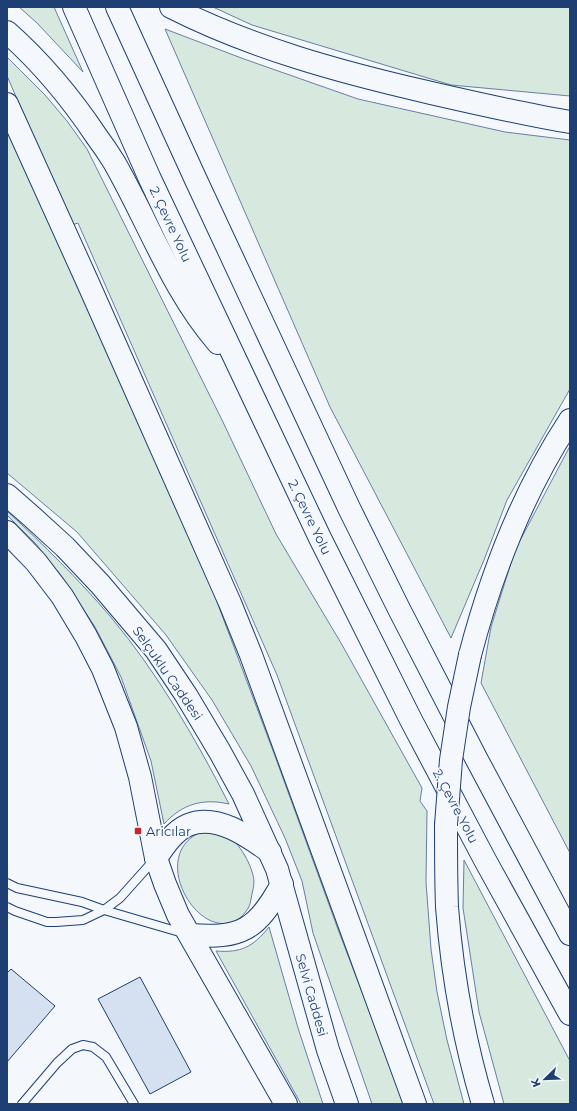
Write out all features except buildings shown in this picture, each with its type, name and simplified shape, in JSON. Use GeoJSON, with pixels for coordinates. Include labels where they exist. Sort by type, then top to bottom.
{"type":"FeatureCollection","features":[{"type":"Feature","properties":{"kind":"main road","name":"2. Çevre Yolu"},"geometry":{"type":"LineString","coordinates":[[74,7],[150,179],[323,545],[411,720],[485,860],[570,1014]]}},
{"type":"Feature","properties":{"kind":"main road"},"geometry":{"type":"LineString","coordinates":[[117,7],[199,188],[352,515],[468,744],[570,934]]}},
{"type":"Feature","properties":{"kind":"main road"},"geometry":{"type":"LineString","coordinates":[[172,7],[216,28],[268,48],[363,77],[475,103],[570,122]]}},
{"type":"Feature","properties":{"kind":"main road"},"geometry":{"type":"LineString","coordinates":[[7,32],[48,71],[85,119],[114,162],[178,286],[193,311],[211,336],[240,370]]}},
{"type":"Feature","properties":{"kind":"main road"},"geometry":{"type":"LineString","coordinates":[[7,104],[230,604],[261,684],[415,1104]]}},
{"type":"Feature","properties":{"kind":"main road"},"geometry":{"type":"LineString","coordinates":[[483,1104],[462,1021],[452,955],[447,907],[446,825],[451,760],[459,707],[479,620],[503,552],[533,487],[562,432],[570,420]]}},
{"type":"Feature","properties":{"kind":"main road","name":"Selçuklu Caddesi"},"geometry":{"type":"LineString","coordinates":[[7,495],[59,542],[100,584],[156,650],[186,695],[244,794],[270,852],[282,884]]}},
{"type":"Feature","properties":{"kind":"main road"},"geometry":{"type":"LineString","coordinates":[[7,532],[36,562],[62,596],[86,636],[103,669],[126,727],[140,777],[156,858],[164,884],[190,935],[286,1104]]}},
{"type":"Feature","properties":{"kind":"main road"},"geometry":{"type":"LineString","coordinates":[[156,858],[174,835],[188,825],[204,822],[227,825],[251,838],[270,852]]}},
{"type":"Feature","properties":{"kind":"main road"},"geometry":{"type":"LineString","coordinates":[[190,935],[229,935],[246,928],[260,918],[273,901],[282,884]]}},
{"type":"Feature","properties":{"kind":"main road","name":"Selvi Caddesi"},"geometry":{"type":"LineString","coordinates":[[282,884],[328,1050],[347,1104]]}},
{"type":"Feature","properties":{"kind":"main road"},"geometry":{"type":"LineString","coordinates":[[477,1082],[477,1104]]}},
{"type":"Feature","properties":{"kind":"lane"},"geometry":{"type":"LineString","coordinates":[[7,907],[47,922],[83,920],[104,910],[120,898],[156,858]]}},
{"type":"Feature","properties":{"kind":"lane"},"geometry":{"type":"LineString","coordinates":[[7,883],[16,888],[82,902],[104,910],[190,935]]}},
{"type":"Feature","properties":{"kind":"lane"},"geometry":{"type":"LineString","coordinates":[[22,1104],[57,1063],[72,1049],[83,1045],[93,1047],[106,1057],[134,1104]]}},
{"type":"Feature","properties":{"kind":"shaded area"},"geometry":{"type":"Polygon","coordinates":[[[19,7],[54,7],[83,72],[37,23],[19,7]]]}},
{"type":"Feature","properties":{"kind":"shaded area"},"geometry":{"type":"Polygon","coordinates":[[[213,7],[570,7],[570,96],[451,85],[252,25],[213,7]]]}},
{"type":"Feature","properties":{"kind":"shaded area"},"geometry":{"type":"Polygon","coordinates":[[[165,29],[244,59],[358,99],[505,132],[570,140],[570,389],[507,500],[484,560],[451,638],[330,407],[165,29]]]}},
{"type":"Feature","properties":{"kind":"shaded area"},"geometry":{"type":"Polygon","coordinates":[[[7,57],[45,95],[67,121],[87,149],[222,420],[276,534],[341,643],[422,788],[420,801],[427,811],[426,882],[431,949],[437,992],[447,1040],[464,1104],[434,1104],[277,675],[78,223],[72,225],[7,76],[7,57]]]}},
{"type":"Feature","properties":{"kind":"shaded area"},"geometry":{"type":"Polygon","coordinates":[[[7,131],[67,254],[205,570],[339,932],[405,1104],[372,1104],[313,933],[302,881],[285,838],[251,766],[212,700],[166,635],[77,532],[7,473],[7,131]]]}},
{"type":"Feature","properties":{"kind":"shaded area"},"geometry":{"type":"Polygon","coordinates":[[[570,446],[570,853],[481,683],[491,627],[515,550],[570,446]]]}},
{"type":"Feature","properties":{"kind":"shaded area"},"geometry":{"type":"Polygon","coordinates":[[[8,512],[48,550],[98,602],[127,637],[160,683],[175,707],[229,804],[219,802],[202,802],[194,804],[178,812],[164,824],[151,761],[121,677],[95,627],[63,578],[36,544],[7,515],[8,512]]]}},
{"type":"Feature","properties":{"kind":"shaded area"},"geometry":{"type":"Polygon","coordinates":[[[201,832],[220,833],[231,838],[240,848],[253,875],[253,888],[248,909],[241,917],[226,924],[210,921],[196,910],[185,896],[179,878],[178,860],[185,844],[201,832]]]}},
{"type":"Feature","properties":{"kind":"shaded area"},"geometry":{"type":"Polygon","coordinates":[[[464,860],[570,1061],[570,1104],[504,1104],[479,1012],[463,908],[464,860]]]}},
{"type":"Feature","properties":{"kind":"shaded area"},"geometry":{"type":"Polygon","coordinates":[[[269,927],[298,1028],[323,1104],[301,1104],[216,951],[240,950],[252,944],[269,927]]]}},
{"type":"Feature","properties":{"kind":"place","name":"Aricılar"},"geometry":{"type":"Point","coordinates":[138,831]}}]}
